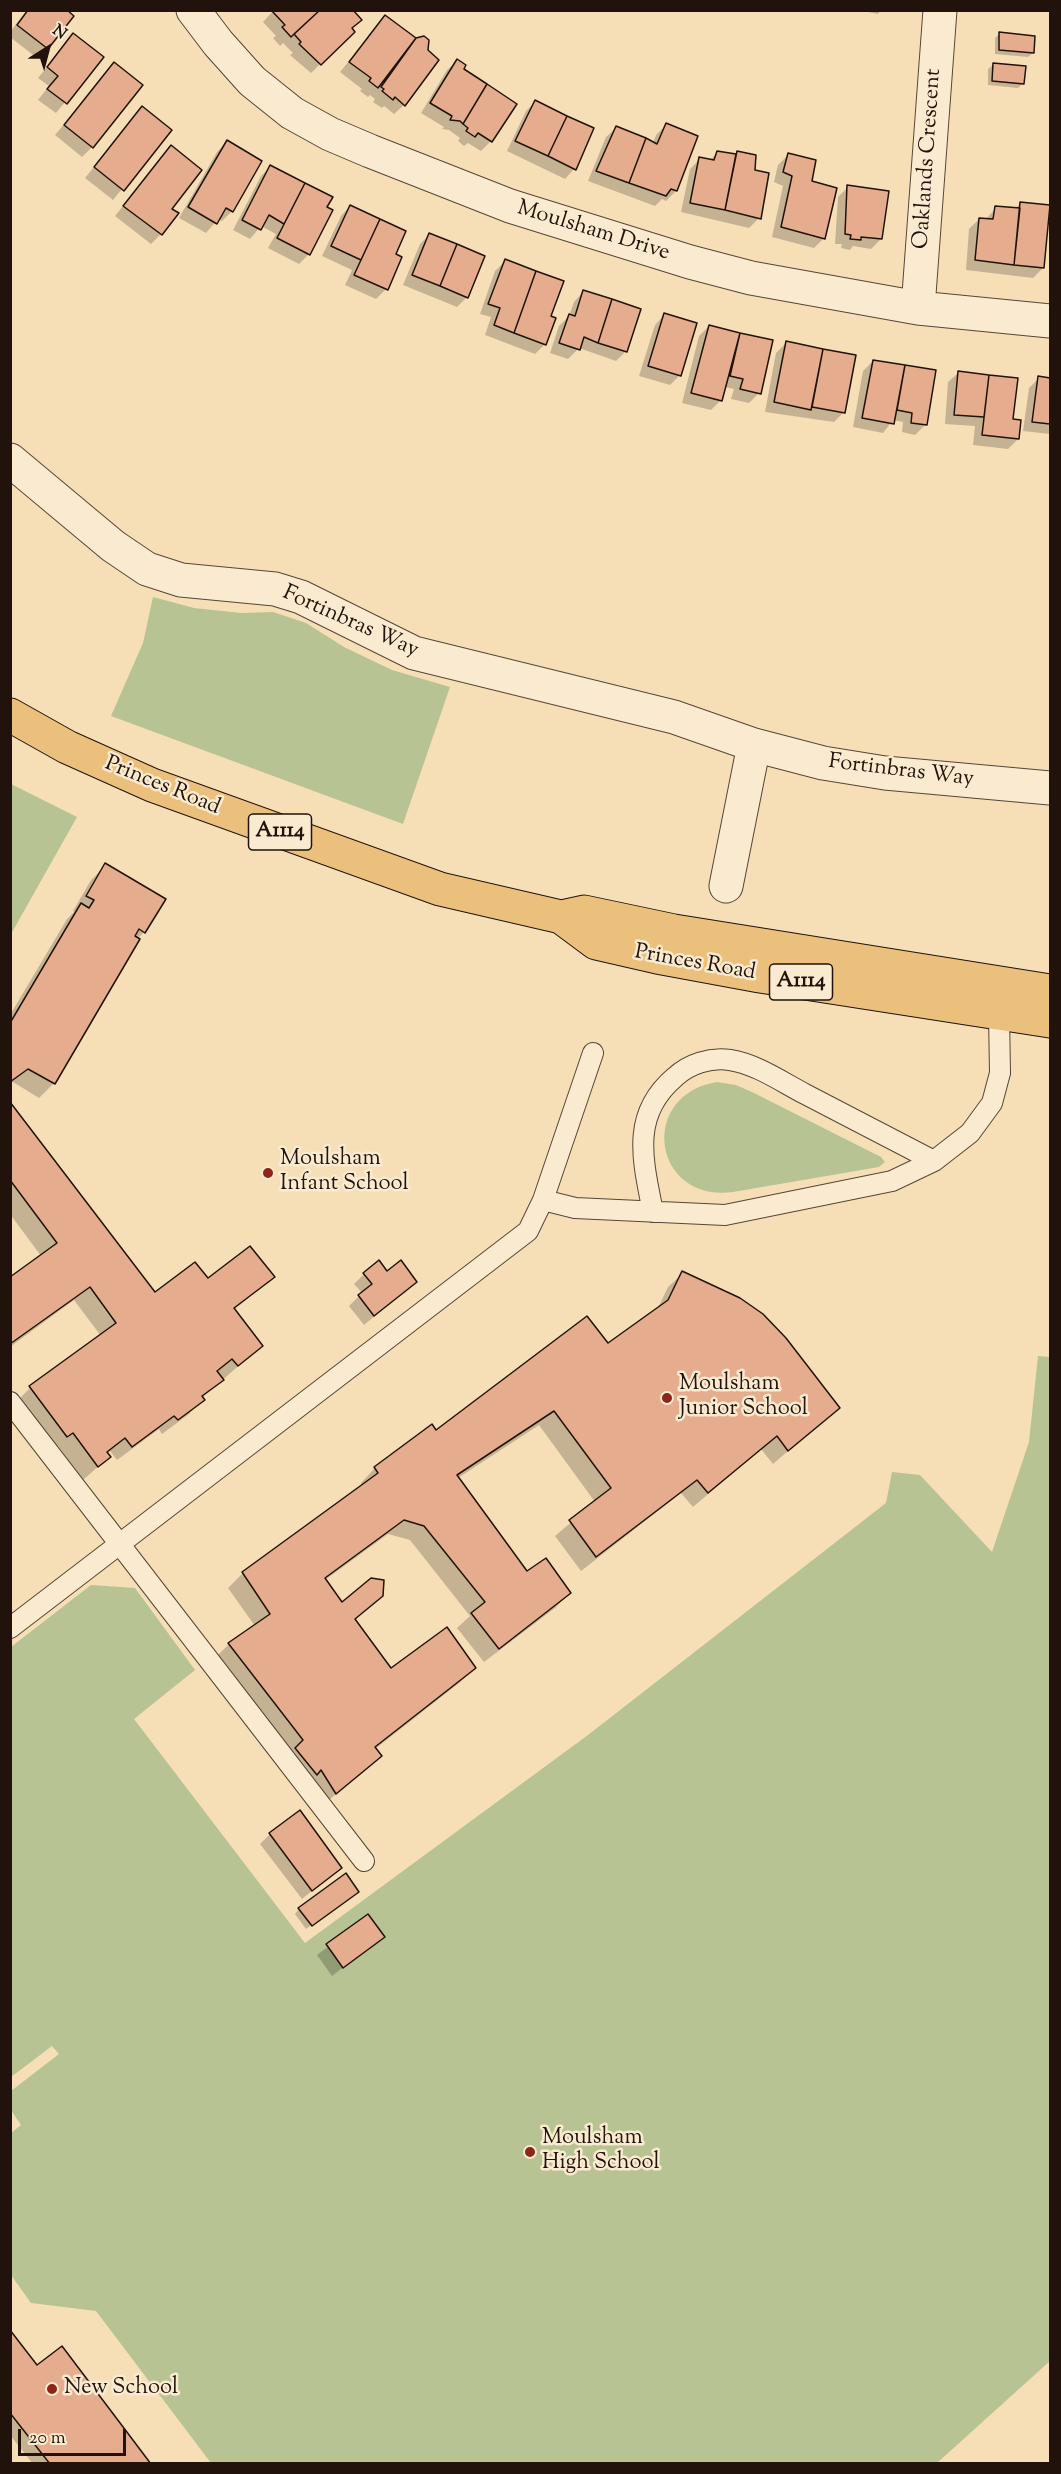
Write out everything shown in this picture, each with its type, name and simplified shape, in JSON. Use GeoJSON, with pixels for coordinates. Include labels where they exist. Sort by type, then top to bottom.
{"type":"FeatureCollection","features":[{"type":"Feature","properties":{"kind":"main road","name":"Princes Road"},"geometry":{"type":"LineString","coordinates":[[10,715],[67,747],[152,785],[440,889],[561,917],[596,943],[624,951],[760,976],[1050,1021]]}},
{"type":"Feature","properties":{"kind":"main road","name":"Princes Road"},"geometry":{"type":"LineString","coordinates":[[561,917],[584,912],[674,931],[1050,991]]}},
{"type":"Feature","properties":{"kind":"street","name":"Moulsham Drive"},"geometry":{"type":"LineString","coordinates":[[194,10],[218,43],[252,81],[292,113],[330,134],[510,206],[690,262],[751,278],[918,308],[1050,321]]}},
{"type":"Feature","properties":{"kind":"street","name":"Oaklands Crescent"},"geometry":{"type":"LineString","coordinates":[[918,308],[940,10]]}},
{"type":"Feature","properties":{"kind":"street","name":"Fortinbras Way"},"geometry":{"type":"LineString","coordinates":[[10,460],[113,546],[147,569],[181,580],[275,589],[301,597],[414,653],[674,717],[754,745],[823,763],[885,773],[1050,789]]}},
{"type":"Feature","properties":{"kind":"street"},"geometry":{"type":"LineString","coordinates":[[726,886],[754,745]]}},
{"type":"Feature","properties":{"kind":"lane"},"geometry":{"type":"LineString","coordinates":[[543,1200],[575,1208],[725,1215],[892,1181],[934,1161],[970,1133],[992,1103],[1000,1073],[999,1014]]}},
{"type":"Feature","properties":{"kind":"lane"},"geometry":{"type":"LineString","coordinates":[[10,1629],[528,1231],[543,1200],[593,1053]]}},
{"type":"Feature","properties":{"kind":"lane"},"geometry":{"type":"LineString","coordinates":[[653,1212],[643,1150],[644,1127],[651,1105],[666,1084],[681,1071],[700,1061],[729,1060],[764,1073],[934,1161]]}},
{"type":"Feature","properties":{"kind":"lane"},"geometry":{"type":"LineString","coordinates":[[10,1402],[364,1861]]}},
{"type":"Feature","properties":{"kind":"green space"},"geometry":{"type":"Polygon","coordinates":[[[153,597],[194,608],[241,613],[273,612],[306,623],[344,647],[392,670],[450,687],[403,824],[111,716],[143,643],[153,597]]]}},
{"type":"Feature","properties":{"kind":"green space"},"geometry":{"type":"Polygon","coordinates":[[[11,784],[77,817],[11,934],[11,784]]]}},
{"type":"Feature","properties":{"kind":"green space"},"geometry":{"type":"Polygon","coordinates":[[[717,1082],[736,1085],[754,1093],[881,1157],[885,1162],[879,1167],[733,1192],[706,1191],[686,1181],[672,1165],[665,1146],[666,1125],[674,1106],[691,1091],[717,1082]]]}},
{"type":"Feature","properties":{"kind":"green space","name":"Moulsham High School"},"geometry":{"type":"Polygon","coordinates":[[[1038,1356],[1050,1357],[1050,2361],[937,2463],[211,2463],[96,2311],[31,2303],[11,2275],[11,2133],[21,2125],[11,2110],[11,2091],[59,2054],[52,2046],[11,2077],[11,1647],[91,1585],[135,1588],[195,1670],[134,1719],[305,1943],[588,1735],[886,1503],[892,1472],[920,1475],[992,1552],[1029,1442],[1038,1356]]]}},
{"type":"Feature","properties":{"kind":"building"},"geometry":{"type":"Polygon","coordinates":[[[28,10],[67,10],[74,16],[48,49],[17,25],[28,10]]]}},
{"type":"Feature","properties":{"kind":"building"},"geometry":{"type":"Polygon","coordinates":[[[320,10],[291,37],[282,27],[285,25],[272,11],[320,10]]]}},
{"type":"Feature","properties":{"kind":"building"},"geometry":{"type":"Polygon","coordinates":[[[320,10],[353,10],[362,20],[352,28],[355,32],[321,65],[299,44],[301,42],[294,34],[320,10]]]}},
{"type":"Feature","properties":{"kind":"building"},"geometry":{"type":"Polygon","coordinates":[[[385,15],[416,38],[378,88],[369,81],[371,78],[349,62],[385,15]]]}},
{"type":"Feature","properties":{"kind":"building"},"geometry":{"type":"Polygon","coordinates":[[[999,32],[1035,36],[1034,53],[999,50],[999,32]]]}},
{"type":"Feature","properties":{"kind":"building"},"geometry":{"type":"Polygon","coordinates":[[[73,33],[104,57],[67,104],[47,89],[58,76],[47,67],[73,33]]]}},
{"type":"Feature","properties":{"kind":"building"},"geometry":{"type":"Polygon","coordinates":[[[424,36],[429,40],[428,50],[439,60],[405,106],[395,97],[393,100],[382,91],[384,89],[381,87],[416,38],[424,36]]]}},
{"type":"Feature","properties":{"kind":"building"},"geometry":{"type":"Polygon","coordinates":[[[457,59],[466,65],[464,69],[487,84],[463,124],[460,121],[450,120],[452,116],[430,103],[457,59]]]}},
{"type":"Feature","properties":{"kind":"building"},"geometry":{"type":"Polygon","coordinates":[[[114,62],[143,85],[93,148],[64,125],[114,62]]]}},
{"type":"Feature","properties":{"kind":"building"},"geometry":{"type":"Polygon","coordinates":[[[993,63],[1026,66],[1024,84],[992,81],[993,63]]]}},
{"type":"Feature","properties":{"kind":"building"},"geometry":{"type":"Polygon","coordinates":[[[487,84],[517,104],[492,142],[478,133],[475,137],[466,131],[468,128],[463,124],[487,84]]]}},
{"type":"Feature","properties":{"kind":"building"},"geometry":{"type":"Polygon","coordinates":[[[535,100],[567,116],[548,156],[515,141],[535,100]]]}},
{"type":"Feature","properties":{"kind":"building"},"geometry":{"type":"Polygon","coordinates":[[[142,106],[172,130],[124,191],[94,167],[142,106]]]}},
{"type":"Feature","properties":{"kind":"building"},"geometry":{"type":"Polygon","coordinates":[[[567,116],[594,128],[576,170],[548,156],[567,116]]]}},
{"type":"Feature","properties":{"kind":"building"},"geometry":{"type":"Polygon","coordinates":[[[666,123],[698,136],[677,191],[671,189],[666,196],[629,183],[646,138],[657,144],[666,123]]]}},
{"type":"Feature","properties":{"kind":"building"},"geometry":{"type":"Polygon","coordinates":[[[616,126],[646,138],[629,183],[596,171],[616,126]]]}},
{"type":"Feature","properties":{"kind":"building"},"geometry":{"type":"Polygon","coordinates":[[[227,140],[262,161],[233,212],[226,208],[217,224],[188,207],[227,140]]]}},
{"type":"Feature","properties":{"kind":"building"},"geometry":{"type":"Polygon","coordinates":[[[171,145],[202,170],[172,209],[179,213],[162,235],[123,206],[171,145]]]}},
{"type":"Feature","properties":{"kind":"building"},"geometry":{"type":"Polygon","coordinates":[[[717,151],[736,154],[725,210],[690,203],[699,157],[714,160],[717,151]]]}},
{"type":"Feature","properties":{"kind":"building"},"geometry":{"type":"Polygon","coordinates":[[[737,151],[756,155],[755,170],[769,173],[761,219],[725,210],[737,151]]]}},
{"type":"Feature","properties":{"kind":"building"},"geometry":{"type":"Polygon","coordinates":[[[788,153],[816,160],[812,181],[837,188],[825,239],[781,227],[792,176],[783,172],[788,153]]]}},
{"type":"Feature","properties":{"kind":"building"},"geometry":{"type":"Polygon","coordinates":[[[270,165],[305,183],[284,224],[269,215],[261,230],[242,220],[270,165]]]}},
{"type":"Feature","properties":{"kind":"building"},"geometry":{"type":"Polygon","coordinates":[[[305,183],[333,197],[327,207],[333,210],[310,255],[277,238],[305,183]]]}},
{"type":"Feature","properties":{"kind":"building"},"geometry":{"type":"Polygon","coordinates":[[[847,185],[889,191],[882,239],[861,237],[861,240],[850,239],[851,235],[845,234],[847,185]]]}},
{"type":"Feature","properties":{"kind":"building"},"geometry":{"type":"Polygon","coordinates":[[[1020,202],[1050,205],[1044,268],[1014,265],[1020,202]]]}},
{"type":"Feature","properties":{"kind":"building"},"geometry":{"type":"Polygon","coordinates":[[[350,205],[380,219],[361,260],[331,246],[350,205]]]}},
{"type":"Feature","properties":{"kind":"building"},"geometry":{"type":"Polygon","coordinates":[[[995,206],[1020,208],[1014,265],[975,260],[979,218],[993,219],[995,206]]]}},
{"type":"Feature","properties":{"kind":"building"},"geometry":{"type":"Polygon","coordinates":[[[380,219],[406,231],[396,254],[402,257],[388,290],[354,275],[380,219]]]}},
{"type":"Feature","properties":{"kind":"building"},"geometry":{"type":"Polygon","coordinates":[[[429,233],[457,244],[440,286],[412,275],[429,233]]]}},
{"type":"Feature","properties":{"kind":"building"},"geometry":{"type":"Polygon","coordinates":[[[457,244],[485,256],[468,298],[440,286],[457,244]]]}},
{"type":"Feature","properties":{"kind":"building"},"geometry":{"type":"Polygon","coordinates":[[[505,259],[536,271],[514,333],[494,325],[500,308],[488,304],[505,259]]]}},
{"type":"Feature","properties":{"kind":"building"},"geometry":{"type":"Polygon","coordinates":[[[536,271],[564,281],[551,316],[556,318],[546,345],[514,333],[536,271]]]}},
{"type":"Feature","properties":{"kind":"building"},"geometry":{"type":"Polygon","coordinates":[[[583,290],[612,299],[598,343],[584,337],[580,350],[559,343],[569,314],[575,316],[583,290]]]}},
{"type":"Feature","properties":{"kind":"building"},"geometry":{"type":"Polygon","coordinates":[[[612,299],[641,309],[627,352],[598,343],[612,299]]]}},
{"type":"Feature","properties":{"kind":"building"},"geometry":{"type":"Polygon","coordinates":[[[664,313],[697,323],[681,376],[648,366],[664,313]]]}},
{"type":"Feature","properties":{"kind":"building"},"geometry":{"type":"Polygon","coordinates":[[[709,325],[740,333],[722,401],[691,393],[709,325]]]}},
{"type":"Feature","properties":{"kind":"building"},"geometry":{"type":"Polygon","coordinates":[[[740,333],[773,340],[761,394],[740,389],[743,379],[730,376],[740,333]]]}},
{"type":"Feature","properties":{"kind":"building"},"geometry":{"type":"Polygon","coordinates":[[[786,341],[823,349],[811,410],[774,402],[786,341]]]}},
{"type":"Feature","properties":{"kind":"building"},"geometry":{"type":"Polygon","coordinates":[[[823,349],[856,355],[845,413],[812,407],[823,349]]]}},
{"type":"Feature","properties":{"kind":"building"},"geometry":{"type":"Polygon","coordinates":[[[873,360],[905,365],[894,424],[862,418],[873,360]]]}},
{"type":"Feature","properties":{"kind":"building"},"geometry":{"type":"Polygon","coordinates":[[[905,365],[936,370],[927,425],[911,423],[912,413],[897,410],[905,365]]]}},
{"type":"Feature","properties":{"kind":"building"},"geometry":{"type":"Polygon","coordinates":[[[958,371],[989,375],[984,417],[954,415],[958,371]]]}},
{"type":"Feature","properties":{"kind":"building"},"geometry":{"type":"Polygon","coordinates":[[[989,375],[1018,378],[1013,419],[1021,420],[1019,439],[982,435],[989,375]]]}},
{"type":"Feature","properties":{"kind":"building"},"geometry":{"type":"Polygon","coordinates":[[[1038,376],[1050,378],[1050,424],[1032,422],[1038,376]]]}},
{"type":"Feature","properties":{"kind":"building"},"geometry":{"type":"Polygon","coordinates":[[[105,863],[166,899],[145,933],[139,929],[135,936],[140,939],[55,1084],[28,1069],[10,1082],[10,1023],[81,903],[89,908],[94,900],[86,896],[105,863]]]}},
{"type":"Feature","properties":{"kind":"building"},"geometry":{"type":"Polygon","coordinates":[[[10,1102],[155,1292],[195,1262],[208,1278],[250,1246],[275,1277],[234,1308],[263,1346],[238,1366],[232,1359],[217,1371],[224,1380],[202,1396],[205,1400],[178,1420],[174,1416],[132,1447],[125,1438],[107,1452],[111,1457],[98,1467],[73,1433],[67,1437],[29,1386],[116,1323],[90,1287],[10,1344],[10,1277],[57,1243],[10,1180],[10,1102]]]}},
{"type":"Feature","properties":{"kind":"building"},"geometry":{"type":"Polygon","coordinates":[[[379,1260],[387,1271],[401,1260],[417,1282],[374,1316],[358,1295],[372,1284],[363,1273],[379,1260]]]}},
{"type":"Feature","properties":{"kind":"building"},"geometry":{"type":"Polygon","coordinates":[[[682,1271],[740,1298],[763,1314],[786,1338],[840,1408],[788,1451],[777,1436],[708,1493],[697,1480],[596,1557],[569,1520],[611,1488],[554,1411],[457,1475],[527,1571],[546,1558],[571,1593],[499,1649],[471,1613],[485,1602],[424,1526],[404,1520],[325,1578],[342,1602],[371,1578],[384,1580],[383,1596],[355,1619],[391,1668],[447,1627],[476,1668],[375,1747],[382,1756],[336,1794],[321,1770],[317,1775],[295,1748],[303,1740],[228,1643],[270,1614],[242,1572],[378,1473],[374,1467],[432,1424],[436,1430],[587,1316],[608,1343],[668,1300],[682,1271]]]}},
{"type":"Feature","properties":{"kind":"building"},"geometry":{"type":"Polygon","coordinates":[[[300,1810],[342,1868],[312,1891],[269,1833],[300,1810]]]}},
{"type":"Feature","properties":{"kind":"building"},"geometry":{"type":"Polygon","coordinates":[[[346,1873],[359,1892],[312,1926],[298,1908],[346,1873]]]}},
{"type":"Feature","properties":{"kind":"building"},"geometry":{"type":"Polygon","coordinates":[[[368,1914],[385,1937],[343,1968],[326,1944],[368,1914]]]}},
{"type":"Feature","properties":{"kind":"building","name":"New School"},"geometry":{"type":"Polygon","coordinates":[[[10,2330],[37,2365],[62,2346],[151,2464],[50,2464],[10,2413],[10,2330]]]}},
{"type":"Feature","properties":{"kind":"place","name":"Moulsham Infant School"},"geometry":{"type":"Point","coordinates":[268,1173]}},
{"type":"Feature","properties":{"kind":"place","name":"Moulsham Junior School"},"geometry":{"type":"Point","coordinates":[667,1398]}},
{"type":"Feature","properties":{"kind":"place","name":"Moulsham High School"},"geometry":{"type":"Point","coordinates":[530,2152]}},
{"type":"Feature","properties":{"kind":"place","name":"New School"},"geometry":{"type":"Point","coordinates":[52,2389]}}]}
